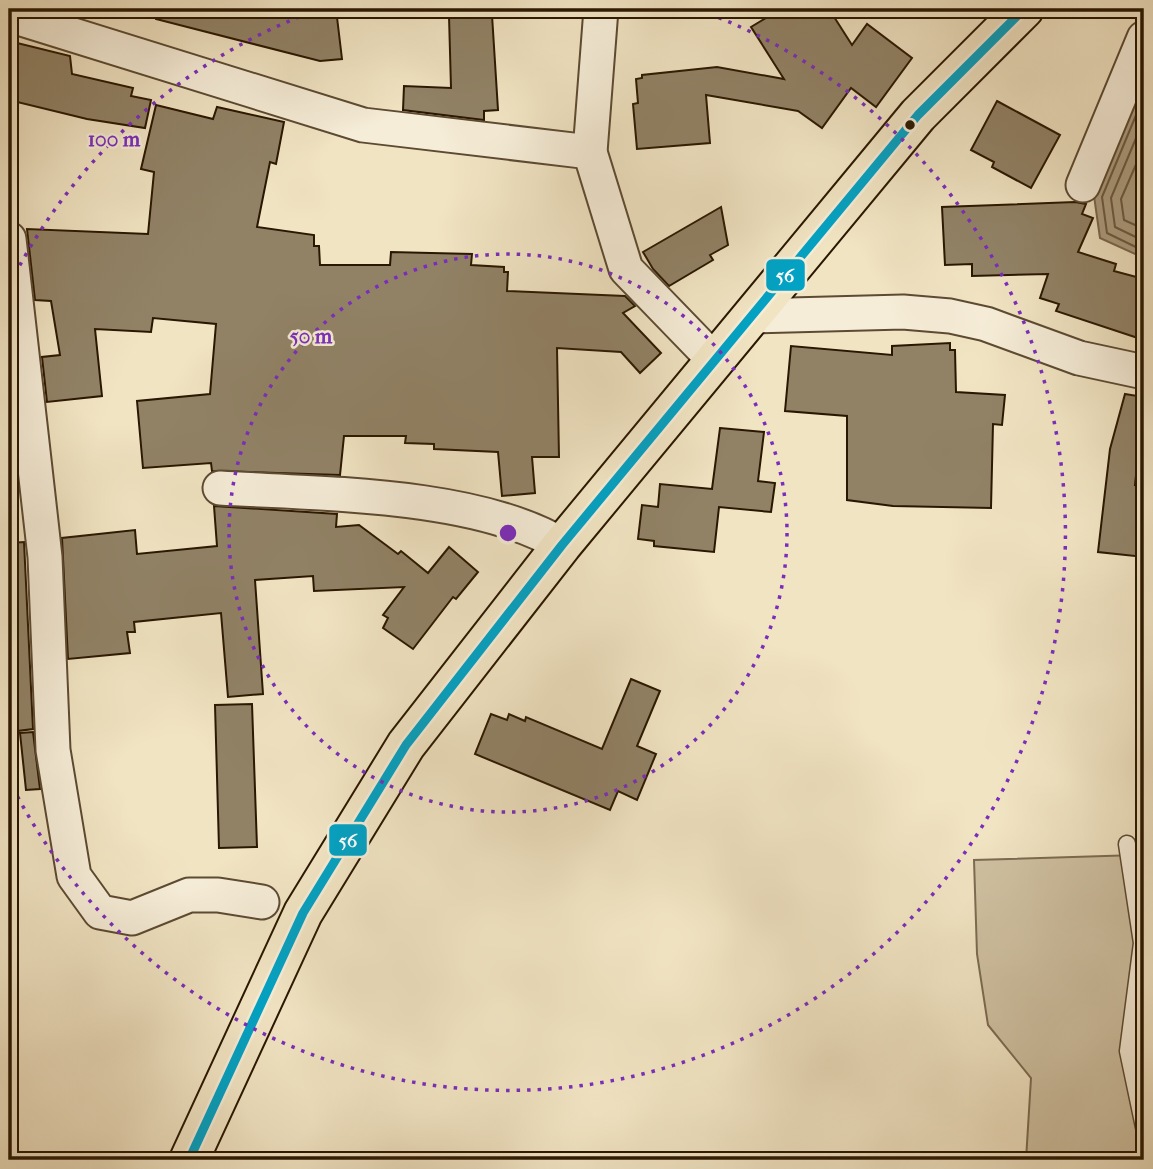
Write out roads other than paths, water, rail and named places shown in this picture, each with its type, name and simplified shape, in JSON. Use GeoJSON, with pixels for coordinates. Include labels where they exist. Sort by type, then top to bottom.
{"type":"FeatureCollection","features":[{"type":"Feature","properties":{"kind":"main road"},"geometry":{"type":"LineString","coordinates":[[189,1160],[303,913],[407,745],[562,545],[750,316],[919,115],[1024,9]]}},
{"type":"Feature","properties":{"kind":"street"},"geometry":{"type":"LineString","coordinates":[[601,9],[590,152],[626,269],[714,359]]}},
{"type":"Feature","properties":{"kind":"street"},"geometry":{"type":"LineString","coordinates":[[25,15],[363,125],[590,152]]}},
{"type":"Feature","properties":{"kind":"street"},"geometry":{"type":"LineString","coordinates":[[1083,185],[1144,38]]}},
{"type":"Feature","properties":{"kind":"street"},"geometry":{"type":"LineString","coordinates":[[9,239],[45,557],[53,750],[74,876],[100,912],[132,918],[189,895],[218,895],[262,902]]}},
{"type":"Feature","properties":{"kind":"street"},"geometry":{"type":"LineString","coordinates":[[750,316],[903,312],[950,316],[986,324],[1079,358],[1144,372]]}},
{"type":"Feature","properties":{"kind":"street"},"geometry":{"type":"LineString","coordinates":[[220,488],[375,497],[464,510],[542,533],[562,545]]}},
{"type":"Feature","properties":{"kind":"lane"},"geometry":{"type":"LineString","coordinates":[[1128,844],[1142,943],[1128,1051],[1144,1127]]}},
{"type":"Feature","properties":{"kind":"water"},"geometry":{"type":"Polygon","coordinates":[[[1144,78],[1144,258],[1100,238],[1094,196],[1144,78]]]}}]}
